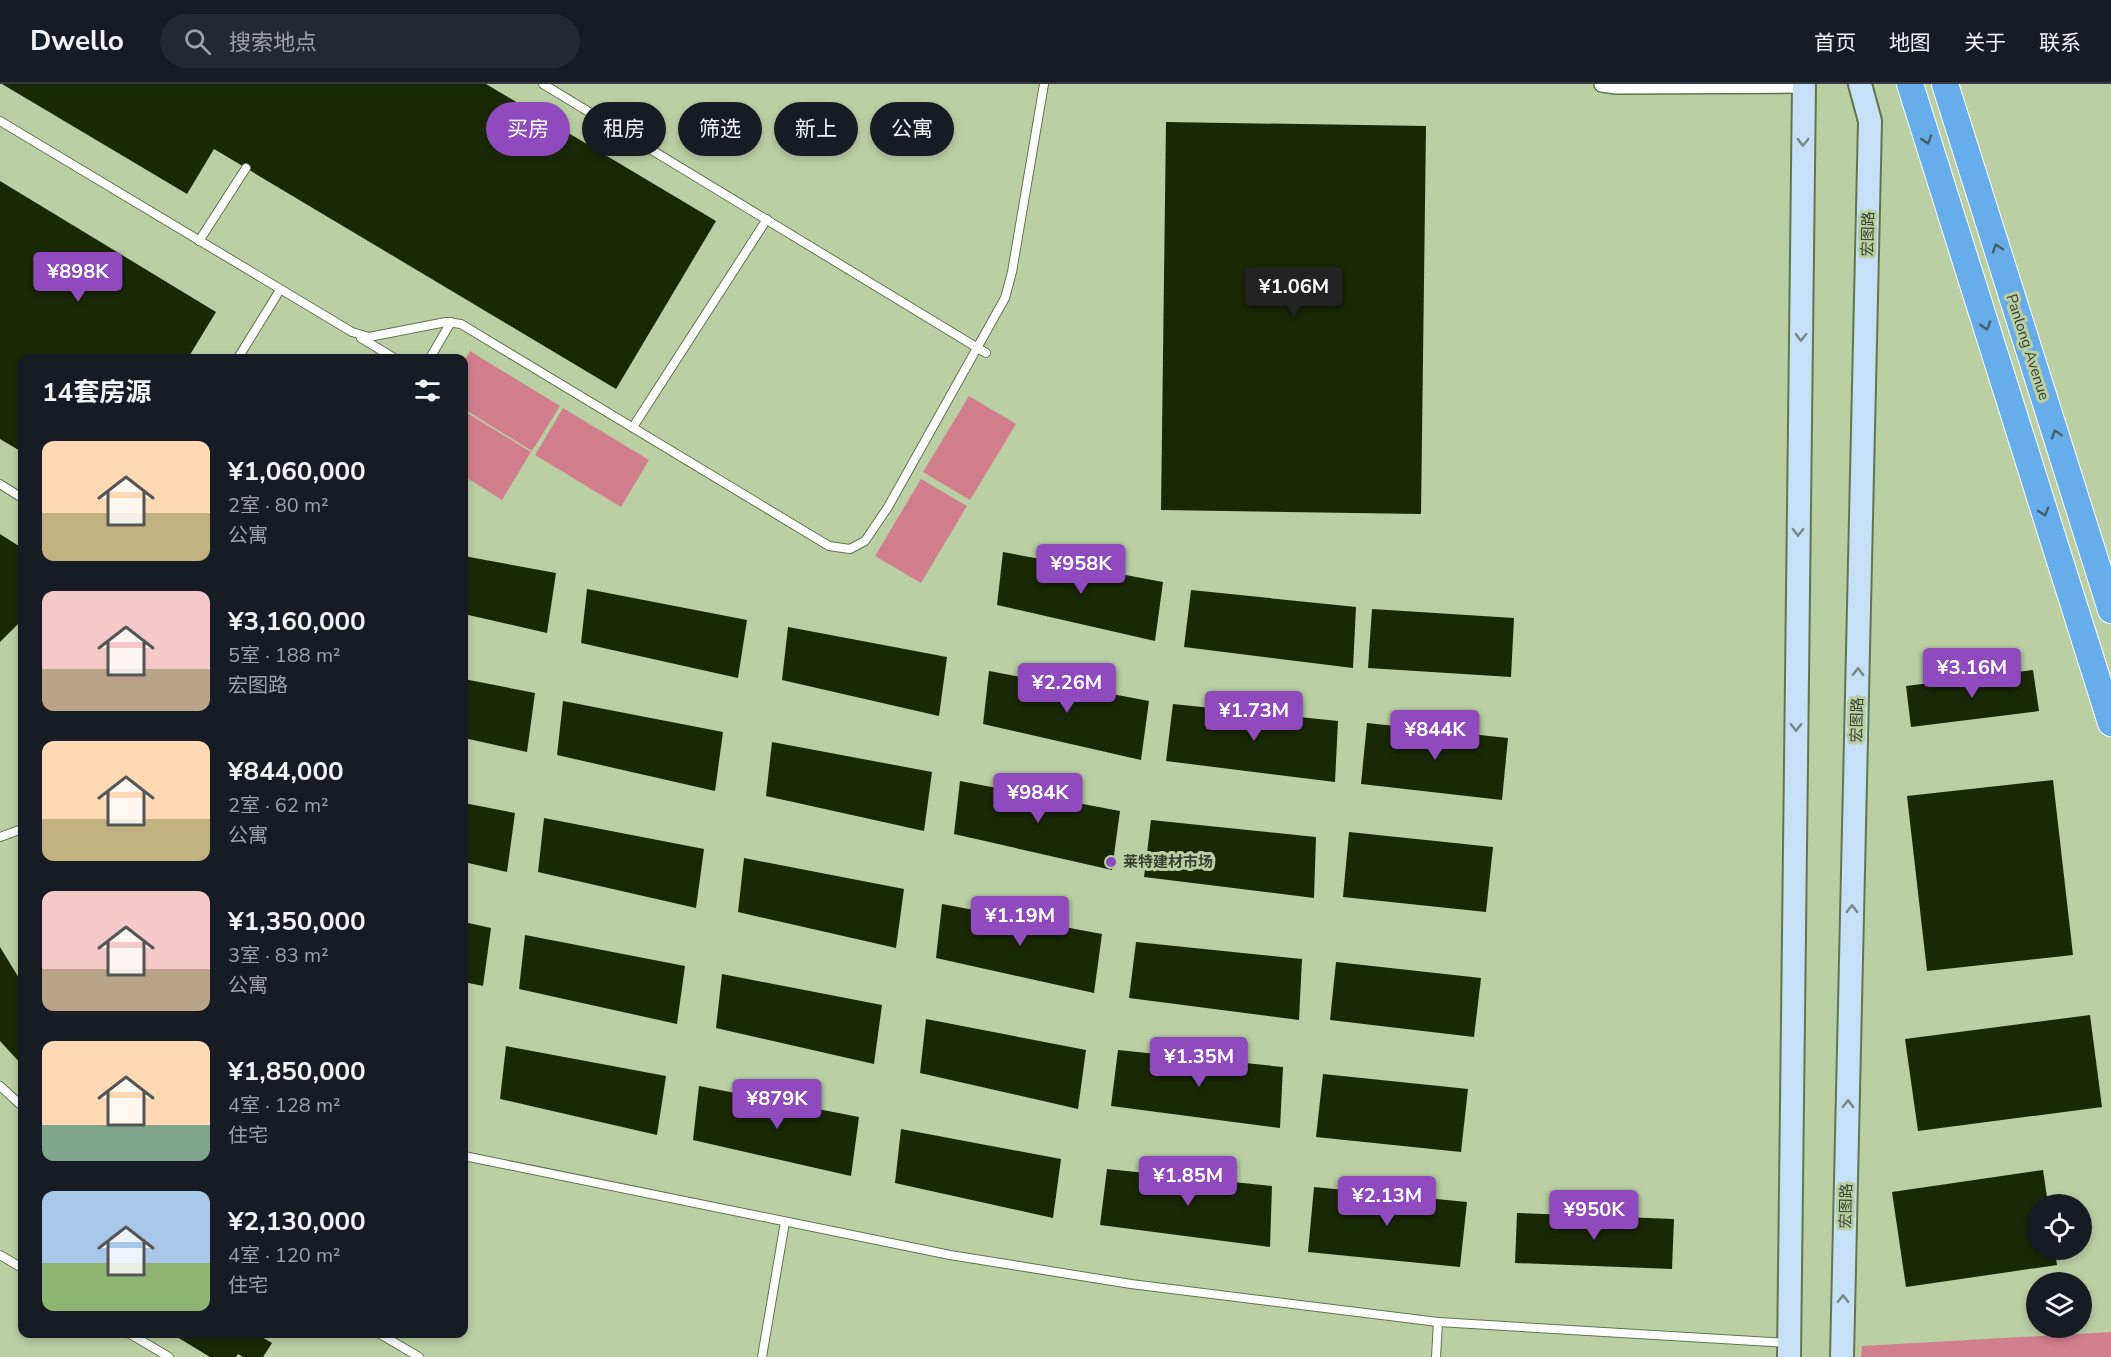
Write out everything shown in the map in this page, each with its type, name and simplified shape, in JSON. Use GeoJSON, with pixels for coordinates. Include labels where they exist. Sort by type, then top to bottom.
{"type":"FeatureCollection","features":[{"type":"Feature","properties":{"kind":"highway","name":"Panlong Avenue"},"geometry":{"type":"LineString","coordinates":[[1945,84],[2111,610]]}},
{"type":"Feature","properties":{"kind":"highway"},"geometry":{"type":"LineString","coordinates":[[1915,85],[2111,723]]}},
{"type":"Feature","properties":{"kind":"main road"},"geometry":{"type":"LineString","coordinates":[[1789,1350],[1809,84]]}},
{"type":"Feature","properties":{"kind":"main road","name":"宏图路"},"geometry":{"type":"LineString","coordinates":[[1842,1357],[1870,133],[1870,121],[1860,84]]}},
{"type":"Feature","properties":{"kind":"street"},"geometry":{"type":"LineString","coordinates":[[1602,84],[1616,86],[1809,84]]}},
{"type":"Feature","properties":{"kind":"lane"},"geometry":{"type":"LineString","coordinates":[[543,84],[986,353]]}},
{"type":"Feature","properties":{"kind":"lane"},"geometry":{"type":"LineString","coordinates":[[352,332],[369,337],[446,322],[461,324],[829,546],[850,549],[866,541],[888,507],[1005,298],[1012,272],[1044,84]]}},
{"type":"Feature","properties":{"kind":"lane"},"geometry":{"type":"LineString","coordinates":[[0,121],[388,354]]}},
{"type":"Feature","properties":{"kind":"lane"},"geometry":{"type":"LineString","coordinates":[[199,241],[246,168]]}},
{"type":"Feature","properties":{"kind":"lane"},"geometry":{"type":"LineString","coordinates":[[633,427],[767,219]]}},
{"type":"Feature","properties":{"kind":"lane"},"geometry":{"type":"LineString","coordinates":[[240,354],[280,290]]}},
{"type":"Feature","properties":{"kind":"lane"},"geometry":{"type":"LineString","coordinates":[[432,354],[452,322]]}},
{"type":"Feature","properties":{"kind":"lane"},"geometry":{"type":"LineString","coordinates":[[0,484],[18,495]]}},
{"type":"Feature","properties":{"kind":"lane"},"geometry":{"type":"LineString","coordinates":[[0,837],[18,830]]}},
{"type":"Feature","properties":{"kind":"lane"},"geometry":{"type":"LineString","coordinates":[[0,1086],[18,1102]]}},
{"type":"Feature","properties":{"kind":"lane"},"geometry":{"type":"LineString","coordinates":[[468,1157],[950,1255],[1131,1284],[1438,1322],[1789,1350]]}},
{"type":"Feature","properties":{"kind":"lane"},"geometry":{"type":"LineString","coordinates":[[762,1357],[785,1222]]}},
{"type":"Feature","properties":{"kind":"lane"},"geometry":{"type":"LineString","coordinates":[[0,1255],[18,1266]]}},
{"type":"Feature","properties":{"kind":"lane"},"geometry":{"type":"LineString","coordinates":[[1436,1357],[1438,1322]]}},
{"type":"Feature","properties":{"kind":"lane"},"geometry":{"type":"LineString","coordinates":[[137,1338],[169,1357]]}},
{"type":"Feature","properties":{"kind":"lane"},"geometry":{"type":"LineString","coordinates":[[387,1338],[419,1357]]}},
{"type":"Feature","properties":{"kind":"shaded area"},"geometry":{"type":"Polygon","coordinates":[[[470,351],[560,406],[532,451],[468,411],[468,354],[470,351]]]}},
{"type":"Feature","properties":{"kind":"shaded area"},"geometry":{"type":"Polygon","coordinates":[[[969,396],[1016,424],[970,500],[923,472],[969,396]]]}},
{"type":"Feature","properties":{"kind":"shaded area"},"geometry":{"type":"Polygon","coordinates":[[[563,408],[649,460],[621,507],[535,455],[563,408]]]}},
{"type":"Feature","properties":{"kind":"shaded area"},"geometry":{"type":"Polygon","coordinates":[[[468,413],[531,452],[502,500],[468,479],[468,413]]]}},
{"type":"Feature","properties":{"kind":"shaded area"},"geometry":{"type":"Polygon","coordinates":[[[921,479],[967,506],[921,583],[875,556],[921,479]]]}},
{"type":"Feature","properties":{"kind":"shaded area"},"geometry":{"type":"Polygon","coordinates":[[[2111,1332],[2111,1357],[1861,1357],[1862,1346],[2026,1337],[2092,1338],[2092,1333],[2111,1332]]]}},
{"type":"Feature","properties":{"kind":"building"},"geometry":{"type":"Polygon","coordinates":[[[2,84],[486,84],[516,102],[486,102],[486,156],[570,156],[570,134],[582,141],[582,156],[607,156],[716,221],[616,389],[214,149],[187,194],[2,84]]]}},
{"type":"Feature","properties":{"kind":"building"},"geometry":{"type":"Polygon","coordinates":[[[1166,122],[1426,126],[1421,514],[1161,510],[1166,122]]]}},
{"type":"Feature","properties":{"kind":"building"},"geometry":{"type":"Polygon","coordinates":[[[0,181],[216,312],[190,354],[18,354],[18,450],[0,439],[0,181]]]}},
{"type":"Feature","properties":{"kind":"building"},"geometry":{"type":"Polygon","coordinates":[[[0,534],[18,545],[18,624],[0,642],[0,534]]]}},
{"type":"Feature","properties":{"kind":"building"},"geometry":{"type":"Polygon","coordinates":[[[1003,552],[1163,582],[1155,641],[997,605],[1003,552]]]}},
{"type":"Feature","properties":{"kind":"building"},"geometry":{"type":"Polygon","coordinates":[[[468,557],[556,573],[547,633],[468,615],[468,557]]]}},
{"type":"Feature","properties":{"kind":"building"},"geometry":{"type":"Polygon","coordinates":[[[587,589],[747,620],[738,678],[581,643],[587,589]]]}},
{"type":"Feature","properties":{"kind":"building"},"geometry":{"type":"Polygon","coordinates":[[[1191,590],[1356,607],[1353,668],[1184,647],[1191,590]]]}},
{"type":"Feature","properties":{"kind":"building"},"geometry":{"type":"Polygon","coordinates":[[[1372,609],[1514,618],[1511,677],[1368,668],[1372,609]]]}},
{"type":"Feature","properties":{"kind":"building"},"geometry":{"type":"Polygon","coordinates":[[[788,627],[947,657],[939,716],[782,680],[788,627]]]}},
{"type":"Feature","properties":{"kind":"building"},"geometry":{"type":"Polygon","coordinates":[[[2033,670],[2039,711],[1911,727],[1906,686],[2033,670]]]}},
{"type":"Feature","properties":{"kind":"building"},"geometry":{"type":"Polygon","coordinates":[[[989,671],[1149,701],[1141,760],[983,724],[989,671]]]}},
{"type":"Feature","properties":{"kind":"building"},"geometry":{"type":"Polygon","coordinates":[[[468,680],[535,693],[527,752],[468,739],[468,680]]]}},
{"type":"Feature","properties":{"kind":"building"},"geometry":{"type":"Polygon","coordinates":[[[563,701],[723,732],[715,791],[557,755],[563,701]]]}},
{"type":"Feature","properties":{"kind":"building"},"geometry":{"type":"Polygon","coordinates":[[[1173,704],[1338,721],[1335,782],[1166,761],[1173,704]]]}},
{"type":"Feature","properties":{"kind":"building"},"geometry":{"type":"Polygon","coordinates":[[[1367,723],[1508,738],[1502,800],[1361,784],[1367,723]]]}},
{"type":"Feature","properties":{"kind":"building"},"geometry":{"type":"Polygon","coordinates":[[[772,742],[932,772],[924,831],[766,796],[772,742]]]}},
{"type":"Feature","properties":{"kind":"building"},"geometry":{"type":"Polygon","coordinates":[[[2053,780],[2073,955],[1927,971],[1907,796],[2053,780]]]}},
{"type":"Feature","properties":{"kind":"building"},"geometry":{"type":"Polygon","coordinates":[[[960,781],[1120,811],[1112,870],[954,834],[960,781]]]}},
{"type":"Feature","properties":{"kind":"building"},"geometry":{"type":"Polygon","coordinates":[[[468,804],[515,813],[507,872],[468,863],[468,804]]]}},
{"type":"Feature","properties":{"kind":"building"},"geometry":{"type":"Polygon","coordinates":[[[544,818],[704,849],[696,908],[538,872],[544,818]]]}},
{"type":"Feature","properties":{"kind":"building"},"geometry":{"type":"Polygon","coordinates":[[[1151,820],[1316,837],[1314,898],[1144,877],[1151,820]]]}},
{"type":"Feature","properties":{"kind":"building"},"geometry":{"type":"Polygon","coordinates":[[[1349,832],[1493,847],[1486,912],[1343,897],[1349,832]]]}},
{"type":"Feature","properties":{"kind":"building"},"geometry":{"type":"Polygon","coordinates":[[[744,858],[904,889],[896,948],[738,912],[744,858]]]}},
{"type":"Feature","properties":{"kind":"building"},"geometry":{"type":"Polygon","coordinates":[[[942,904],[1102,934],[1094,993],[936,958],[942,904]]]}},
{"type":"Feature","properties":{"kind":"building"},"geometry":{"type":"Polygon","coordinates":[[[468,923],[491,928],[483,986],[468,983],[468,923]]]}},
{"type":"Feature","properties":{"kind":"building"},"geometry":{"type":"Polygon","coordinates":[[[525,935],[685,966],[677,1024],[519,989],[525,935]]]}},
{"type":"Feature","properties":{"kind":"building"},"geometry":{"type":"Polygon","coordinates":[[[1136,942],[1302,959],[1299,1020],[1129,998],[1136,942]]]}},
{"type":"Feature","properties":{"kind":"building"},"geometry":{"type":"Polygon","coordinates":[[[0,947],[18,976],[18,1061],[0,1041],[0,947]]]}},
{"type":"Feature","properties":{"kind":"building"},"geometry":{"type":"Polygon","coordinates":[[[1336,962],[1481,978],[1474,1037],[1330,1020],[1336,962]]]}},
{"type":"Feature","properties":{"kind":"building"},"geometry":{"type":"Polygon","coordinates":[[[722,974],[882,1005],[874,1064],[716,1028],[722,974]]]}},
{"type":"Feature","properties":{"kind":"building"},"geometry":{"type":"Polygon","coordinates":[[[2090,1015],[2102,1107],[1918,1131],[1905,1039],[2090,1015]]]}},
{"type":"Feature","properties":{"kind":"building"},"geometry":{"type":"Polygon","coordinates":[[[926,1019],[1086,1050],[1078,1109],[920,1073],[926,1019]]]}},
{"type":"Feature","properties":{"kind":"building"},"geometry":{"type":"Polygon","coordinates":[[[506,1046],[666,1076],[657,1135],[500,1099],[506,1046]]]}},
{"type":"Feature","properties":{"kind":"building"},"geometry":{"type":"Polygon","coordinates":[[[1118,1050],[1283,1067],[1280,1128],[1111,1106],[1118,1050]]]}},
{"type":"Feature","properties":{"kind":"building"},"geometry":{"type":"Polygon","coordinates":[[[1323,1074],[1468,1089],[1461,1152],[1316,1137],[1323,1074]]]}},
{"type":"Feature","properties":{"kind":"building"},"geometry":{"type":"Polygon","coordinates":[[[699,1086],[859,1117],[851,1176],[693,1140],[699,1086]]]}},
{"type":"Feature","properties":{"kind":"building"},"geometry":{"type":"Polygon","coordinates":[[[901,1129],[1061,1159],[1053,1218],[895,1183],[901,1129]]]}},
{"type":"Feature","properties":{"kind":"building"},"geometry":{"type":"Polygon","coordinates":[[[1107,1169],[1272,1186],[1270,1247],[1100,1225],[1107,1169]]]}},
{"type":"Feature","properties":{"kind":"building"},"geometry":{"type":"Polygon","coordinates":[[[2043,1170],[2047,1194],[2026,1194],[2026,1260],[2056,1260],[2057,1265],[1906,1287],[1892,1192],[2043,1170]]]}},
{"type":"Feature","properties":{"kind":"building"},"geometry":{"type":"Polygon","coordinates":[[[1314,1187],[1467,1202],[1460,1267],[1308,1252],[1314,1187]]]}},
{"type":"Feature","properties":{"kind":"building"},"geometry":{"type":"Polygon","coordinates":[[[1517,1213],[1674,1219],[1672,1269],[1515,1263],[1517,1213]]]}},
{"type":"Feature","properties":{"kind":"building"},"geometry":{"type":"Polygon","coordinates":[[[179,1338],[264,1338],[272,1343],[263,1357],[243,1357],[238,1354],[236,1357],[210,1357],[179,1338]]]}},
{"type":"Feature","properties":{"kind":"place","name":"莱特建材市场"},"geometry":{"type":"Point","coordinates":[1111,862]}}]}
